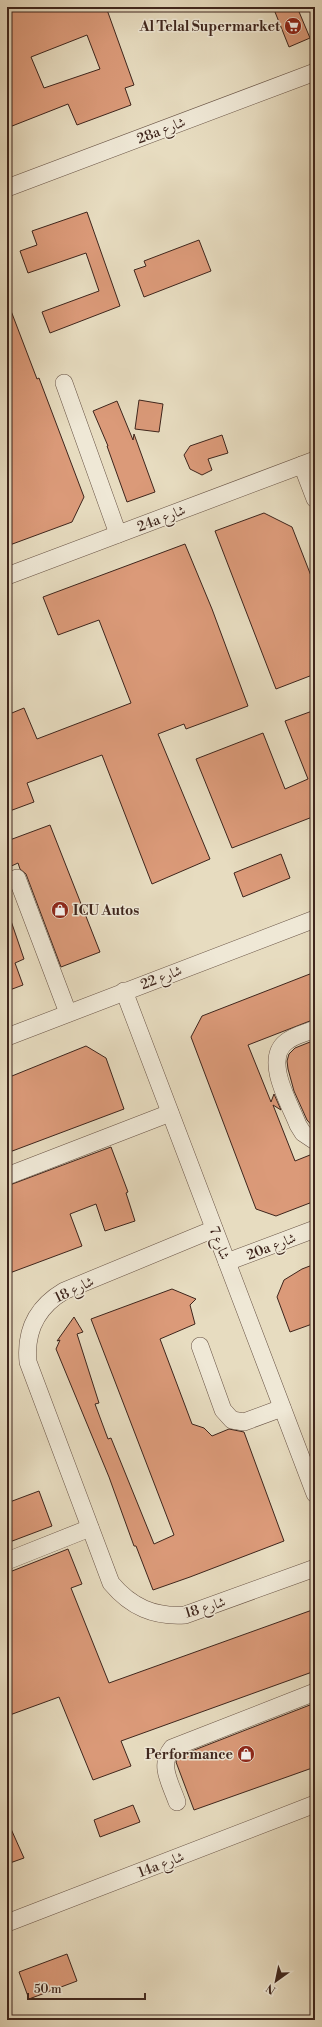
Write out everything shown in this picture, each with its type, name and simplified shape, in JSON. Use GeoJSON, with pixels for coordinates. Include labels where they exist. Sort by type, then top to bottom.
{"type":"FeatureCollection","features":[{"type":"Feature","properties":{"kind":"street","name":"28a شارع"},"geometry":{"type":"LineString","coordinates":[[7,188],[315,72]]}},
{"type":"Feature","properties":{"kind":"street"},"geometry":{"type":"LineString","coordinates":[[64,383],[118,534]]}},
{"type":"Feature","properties":{"kind":"street"},"geometry":{"type":"LineString","coordinates":[[309,463],[315,499]]}},
{"type":"Feature","properties":{"kind":"street","name":"24a شارع"},"geometry":{"type":"LineString","coordinates":[[7,576],[309,463]]}},
{"type":"Feature","properties":{"kind":"street"},"geometry":{"type":"LineString","coordinates":[[17,878],[68,1013]]}},
{"type":"Feature","properties":{"kind":"street","name":"شارع 22"},"geometry":{"type":"LineString","coordinates":[[7,1037],[315,919]]}},
{"type":"Feature","properties":{"kind":"street","name":"شارع 7"},"geometry":{"type":"LineString","coordinates":[[124,991],[315,1494]]}},
{"type":"Feature","properties":{"kind":"street"},"geometry":{"type":"LineString","coordinates":[[315,1029],[292,1038],[285,1043],[279,1050],[276,1066],[298,1126],[303,1133],[315,1141]]}},
{"type":"Feature","properties":{"kind":"street"},"geometry":{"type":"LineString","coordinates":[[7,1176],[170,1113]]}},
{"type":"Feature","properties":{"kind":"street","name":"شارع 18"},"geometry":{"type":"LineString","coordinates":[[214,1229],[64,1291],[44,1305],[31,1326],[28,1338],[28,1362],[111,1583],[138,1607],[161,1614],[185,1614],[196,1612],[315,1568]]}},
{"type":"Feature","properties":{"kind":"street","name":"20a شارع"},"geometry":{"type":"LineString","coordinates":[[227,1262],[315,1229]]}},
{"type":"Feature","properties":{"kind":"street"},"geometry":{"type":"LineString","coordinates":[[200,1346],[223,1410],[232,1420],[244,1422],[282,1408]]}},
{"type":"Feature","properties":{"kind":"street"},"geometry":{"type":"LineString","coordinates":[[7,1561],[90,1528]]}},
{"type":"Feature","properties":{"kind":"street"},"geometry":{"type":"LineString","coordinates":[[177,1802],[165,1762],[167,1754],[172,1748],[315,1692]]}},
{"type":"Feature","properties":{"kind":"street","name":"14a شارع"},"geometry":{"type":"LineString","coordinates":[[7,1923],[315,1804]]}},
{"type":"Feature","properties":{"kind":"building"},"geometry":{"type":"Polygon","coordinates":[[[7,7],[106,7],[134,85],[125,88],[131,105],[77,125],[68,104],[7,128],[7,7]],[[87,35],[31,57],[44,88],[100,69],[87,35]]]}},
{"type":"Feature","properties":{"kind":"building","name":"Al Telal Supermarket"},"geometry":{"type":"Polygon","coordinates":[[[273,7],[297,7],[310,38],[289,47],[273,7]]]}},
{"type":"Feature","properties":{"kind":"building"},"geometry":{"type":"Polygon","coordinates":[[[87,212],[120,306],[50,333],[42,312],[99,291],[86,253],[28,273],[20,251],[37,245],[32,231],[87,212]]]}},
{"type":"Feature","properties":{"kind":"building"},"geometry":{"type":"Polygon","coordinates":[[[199,240],[211,271],[144,297],[134,270],[146,266],[144,261],[199,240]]]}},
{"type":"Feature","properties":{"kind":"building"},"geometry":{"type":"Polygon","coordinates":[[[8,303],[37,379],[39,378],[84,497],[72,522],[7,546],[8,303]]]}},
{"type":"Feature","properties":{"kind":"building"},"geometry":{"type":"Polygon","coordinates":[[[139,400],[163,404],[159,432],[135,429],[139,400]]]}},
{"type":"Feature","properties":{"kind":"building"},"geometry":{"type":"Polygon","coordinates":[[[117,401],[133,440],[134,434],[155,492],[127,502],[108,446],[93,411],[117,401]]]}},
{"type":"Feature","properties":{"kind":"building"},"geometry":{"type":"Polygon","coordinates":[[[222,435],[228,453],[208,459],[212,470],[202,475],[190,469],[184,455],[190,446],[222,435]]]}},
{"type":"Feature","properties":{"kind":"building"},"geometry":{"type":"Polygon","coordinates":[[[264,513],[292,527],[315,586],[315,674],[276,689],[215,531],[264,513]]]}},
{"type":"Feature","properties":{"kind":"building"},"geometry":{"type":"Polygon","coordinates":[[[185,544],[212,609],[248,706],[186,729],[184,724],[158,734],[210,859],[152,884],[102,755],[27,783],[34,802],[7,812],[7,732],[11,731],[7,721],[7,715],[24,708],[37,739],[131,703],[99,620],[58,635],[43,597],[185,544]]]}},
{"type":"Feature","properties":{"kind":"building"},"geometry":{"type":"Polygon","coordinates":[[[315,710],[315,816],[232,848],[196,759],[263,733],[285,789],[308,779],[285,721],[315,710]]]}},
{"type":"Feature","properties":{"kind":"building","name":"ICU Autos"},"geometry":{"type":"Polygon","coordinates":[[[50,825],[100,952],[61,967],[26,874],[20,869],[18,863],[7,868],[7,841],[50,825]]]}},
{"type":"Feature","properties":{"kind":"building"},"geometry":{"type":"Polygon","coordinates":[[[281,854],[290,878],[243,897],[234,873],[281,854]]]}},
{"type":"Feature","properties":{"kind":"building"},"geometry":{"type":"Polygon","coordinates":[[[9,915],[24,959],[15,963],[23,985],[7,991],[7,916],[9,915]]]}},
{"type":"Feature","properties":{"kind":"building"},"geometry":{"type":"Polygon","coordinates":[[[315,972],[315,1019],[248,1045],[271,1102],[274,1094],[281,1110],[273,1105],[295,1161],[315,1153],[315,1201],[276,1216],[256,1209],[191,1037],[202,1016],[315,972]]]}},
{"type":"Feature","properties":{"kind":"building"},"geometry":{"type":"Polygon","coordinates":[[[315,1040],[315,1129],[307,1120],[294,1091],[287,1061],[289,1054],[295,1048],[315,1040]]]}},
{"type":"Feature","properties":{"kind":"building"},"geometry":{"type":"Polygon","coordinates":[[[86,1046],[106,1058],[124,1109],[7,1153],[7,1078],[86,1046]]]}},
{"type":"Feature","properties":{"kind":"building"},"geometry":{"type":"Polygon","coordinates":[[[111,1147],[128,1192],[126,1193],[135,1221],[105,1231],[96,1204],[70,1214],[82,1246],[7,1274],[7,1186],[111,1147]]]}},
{"type":"Feature","properties":{"kind":"building"},"geometry":{"type":"Polygon","coordinates":[[[315,1264],[315,1323],[290,1332],[277,1297],[284,1280],[302,1269],[315,1264]]]}},
{"type":"Feature","properties":{"kind":"building"},"geometry":{"type":"Polygon","coordinates":[[[172,1289],[196,1299],[190,1305],[195,1324],[160,1339],[192,1424],[204,1428],[212,1436],[229,1429],[244,1432],[284,1541],[153,1590],[136,1546],[134,1546],[109,1477],[56,1349],[60,1340],[57,1341],[74,1317],[83,1332],[77,1334],[99,1403],[95,1404],[108,1439],[111,1438],[154,1544],[174,1535],[91,1319],[172,1289]]]}},
{"type":"Feature","properties":{"kind":"building"},"geometry":{"type":"Polygon","coordinates":[[[39,1491],[52,1526],[7,1543],[7,1503],[39,1491]]]}},
{"type":"Feature","properties":{"kind":"building"},"geometry":{"type":"Polygon","coordinates":[[[68,1549],[82,1584],[71,1588],[109,1683],[315,1609],[315,1671],[121,1741],[131,1766],[93,1780],[59,1697],[7,1716],[7,1573],[68,1549]]]}},
{"type":"Feature","properties":{"kind":"building","name":"Performance"},"geometry":{"type":"Polygon","coordinates":[[[315,1703],[315,1767],[194,1810],[176,1762],[179,1756],[315,1703]]]}},
{"type":"Feature","properties":{"kind":"building"},"geometry":{"type":"Polygon","coordinates":[[[133,1805],[140,1822],[100,1837],[94,1820],[133,1805]]]}},
{"type":"Feature","properties":{"kind":"building"},"geometry":{"type":"Polygon","coordinates":[[[7,1820],[24,1858],[7,1864],[7,1820]]]}},
{"type":"Feature","properties":{"kind":"building"},"geometry":{"type":"Polygon","coordinates":[[[67,1954],[77,1981],[29,1999],[19,1972],[67,1954]]]}},
{"type":"Feature","properties":{"kind":"place","name":"Al Telal Supermarket"},"geometry":{"type":"Point","coordinates":[293,26]}},
{"type":"Feature","properties":{"kind":"place","name":"ICU Autos"},"geometry":{"type":"Point","coordinates":[60,910]}},
{"type":"Feature","properties":{"kind":"place","name":"Performance"},"geometry":{"type":"Point","coordinates":[246,1754]}}]}
